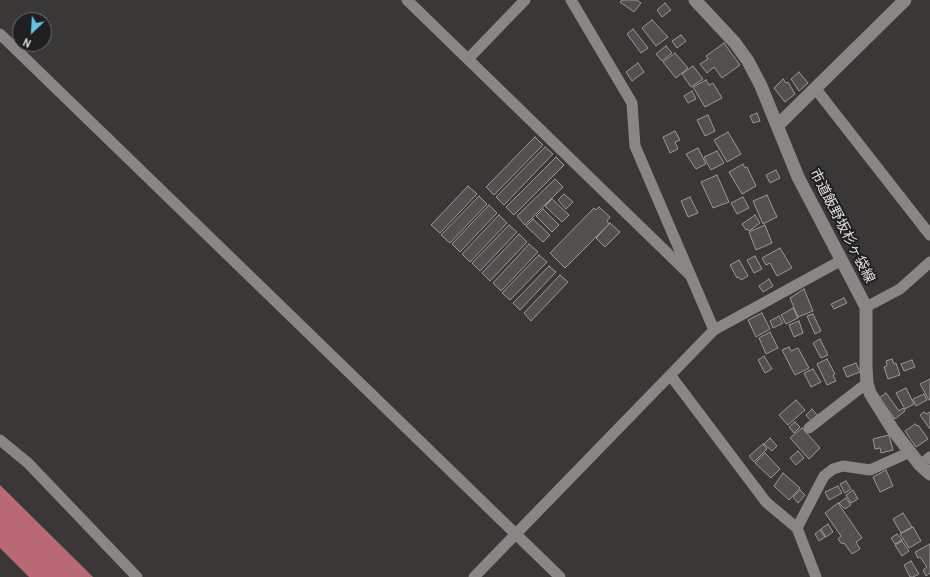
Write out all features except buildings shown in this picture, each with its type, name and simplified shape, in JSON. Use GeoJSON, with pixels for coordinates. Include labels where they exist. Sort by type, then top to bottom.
{"type":"FeatureCollection","features":[{"type":"Feature","properties":{"kind":"street"},"geometry":{"type":"LineString","coordinates":[[407,0],[691,276]]}},
{"type":"Feature","properties":{"kind":"street"},"geometry":{"type":"LineString","coordinates":[[468,59],[524,0]]}},
{"type":"Feature","properties":{"kind":"street"},"geometry":{"type":"LineString","coordinates":[[571,0],[632,103],[635,146],[714,330]]}},
{"type":"Feature","properties":{"kind":"street","name":"市道飯野坂杉ヶ袋線"},"geometry":{"type":"LineString","coordinates":[[695,0],[735,43],[748,61],[761,86],[798,177],[866,307],[867,383],[870,393],[893,430],[910,452],[925,461],[930,474]]}},
{"type":"Feature","properties":{"kind":"street"},"geometry":{"type":"LineString","coordinates":[[777,126],[905,0]]}},
{"type":"Feature","properties":{"kind":"street"},"geometry":{"type":"LineString","coordinates":[[0,34],[560,577]]}},
{"type":"Feature","properties":{"kind":"street"},"geometry":{"type":"LineString","coordinates":[[815,88],[930,235]]}},
{"type":"Feature","properties":{"kind":"street"},"geometry":{"type":"LineString","coordinates":[[474,577],[671,376],[714,330],[842,260]]}},
{"type":"Feature","properties":{"kind":"street"},"geometry":{"type":"LineString","coordinates":[[866,307],[900,288],[930,262]]}},
{"type":"Feature","properties":{"kind":"street"},"geometry":{"type":"LineString","coordinates":[[671,376],[766,502],[797,528],[816,577]]}},
{"type":"Feature","properties":{"kind":"street"},"geometry":{"type":"LineString","coordinates":[[809,428],[867,383]]}},
{"type":"Feature","properties":{"kind":"street"},"geometry":{"type":"LineString","coordinates":[[0,440],[28,463],[137,577]]}},
{"type":"Feature","properties":{"kind":"street"},"geometry":{"type":"LineString","coordinates":[[797,528],[824,476],[833,469],[843,466],[870,470],[910,452]]}},
{"type":"Feature","properties":{"kind":"shaded area"},"geometry":{"type":"Polygon","coordinates":[[[0,485],[93,577],[29,577],[0,548],[0,485]]]}}]}
